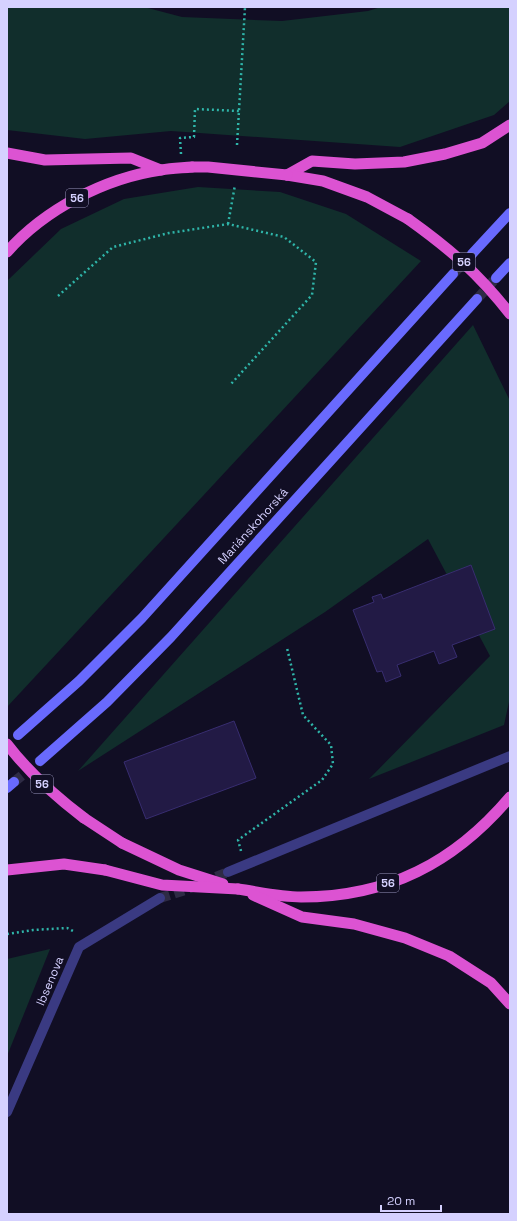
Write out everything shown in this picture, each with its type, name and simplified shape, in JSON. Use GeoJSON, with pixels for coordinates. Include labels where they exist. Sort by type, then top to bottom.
{"type":"FeatureCollection","features":[{"type":"Feature","properties":{"kind":"highway"},"geometry":{"type":"LineString","coordinates":[[287,174],[312,161],[355,164],[404,162],[445,154],[482,143],[510,125]]}},
{"type":"Feature","properties":{"kind":"highway","name":"56"},"geometry":{"type":"LineString","coordinates":[[7,153],[45,160],[131,158],[161,170]]}},
{"type":"Feature","properties":{"kind":"highway","name":"56"},"geometry":{"type":"LineString","coordinates":[[7,252],[36,226],[63,206],[93,190],[126,178],[161,170],[192,167],[287,174],[323,181],[367,197],[408,220],[440,242],[462,260],[479,277],[510,314]]}},
{"type":"Feature","properties":{"kind":"highway","name":"56"},"geometry":{"type":"LineString","coordinates":[[7,744],[48,789],[84,818],[122,843],[179,870],[238,889],[302,917],[354,924],[405,938],[449,956],[491,983],[510,1004]]}},
{"type":"Feature","properties":{"kind":"highway","name":"56"},"geometry":{"type":"LineString","coordinates":[[238,889],[300,897],[360,891],[390,883],[420,872],[446,856],[470,838],[494,816],[510,798]]}},
{"type":"Feature","properties":{"kind":"highway"},"geometry":{"type":"LineString","coordinates":[[7,870],[64,864],[105,870],[162,885],[238,889]]}},
{"type":"Feature","properties":{"kind":"main road"},"geometry":{"type":"LineString","coordinates":[[472,254],[510,213]]}},
{"type":"Feature","properties":{"kind":"main road"},"geometry":{"type":"LineString","coordinates":[[496,278],[510,263]]}},
{"type":"Feature","properties":{"kind":"main road","name":"Mariánskohorská"},"geometry":{"type":"LineString","coordinates":[[18,735],[79,681],[142,618],[453,274]]}},
{"type":"Feature","properties":{"kind":"main road","name":"Mariánskohorská"},"geometry":{"type":"LineString","coordinates":[[40,761],[106,702],[170,637],[477,299]]}},
{"type":"Feature","properties":{"kind":"street"},"geometry":{"type":"LineString","coordinates":[[228,872],[510,756]]}},
{"type":"Feature","properties":{"kind":"street","name":"Ibsenova"},"geometry":{"type":"LineString","coordinates":[[7,1112],[79,947],[160,898]]}},
{"type":"Feature","properties":{"kind":"path"},"geometry":{"type":"LineString","coordinates":[[237,145],[244,7]]}},
{"type":"Feature","properties":{"kind":"path"},"geometry":{"type":"LineString","coordinates":[[180,138],[194,137],[195,109],[239,111]]}},
{"type":"Feature","properties":{"kind":"path"},"geometry":{"type":"LineString","coordinates":[[228,224],[235,184]]}},
{"type":"Feature","properties":{"kind":"path"},"geometry":{"type":"LineString","coordinates":[[58,296],[113,247],[169,233],[228,224],[284,237],[316,262],[312,295],[231,384]]}},
{"type":"Feature","properties":{"kind":"path"},"geometry":{"type":"LineString","coordinates":[[245,865],[238,840],[322,780],[333,764],[331,745],[303,715],[288,648]]}},
{"type":"Feature","properties":{"kind":"path"},"geometry":{"type":"LineString","coordinates":[[7,934],[33,930],[67,928],[91,940]]}},
{"type":"Feature","properties":{"kind":"green space"},"geometry":{"type":"Polygon","coordinates":[[[7,7],[144,7],[182,17],[282,21],[368,11],[381,7],[510,7],[510,101],[494,115],[400,147],[171,131],[85,139],[7,130],[7,7]]]}},
{"type":"Feature","properties":{"kind":"green space"},"geometry":{"type":"Polygon","coordinates":[[[198,187],[280,192],[346,214],[421,261],[7,707],[7,281],[61,229],[124,199],[198,187]]]}},
{"type":"Feature","properties":{"kind":"green space"},"geometry":{"type":"Polygon","coordinates":[[[473,325],[510,401],[510,697],[504,725],[369,779],[490,656],[428,539],[325,612],[78,771],[473,325]]]}},
{"type":"Feature","properties":{"kind":"green space"},"geometry":{"type":"Polygon","coordinates":[[[50,949],[7,1056],[7,959],[50,949]]]}},
{"type":"Feature","properties":{"kind":"building"},"geometry":{"type":"Polygon","coordinates":[[[471,565],[495,629],[452,645],[457,657],[439,664],[434,651],[397,665],[401,676],[386,682],[382,671],[377,672],[353,610],[374,602],[372,597],[381,594],[383,599],[471,565]]]}},
{"type":"Feature","properties":{"kind":"building"},"geometry":{"type":"Polygon","coordinates":[[[234,721],[256,778],[146,819],[124,762],[234,721]]]}},
{"type":"Feature","properties":{"kind":"tunnel"},"geometry":{"type":"LineString","coordinates":[[453,274],[472,254]]}},
{"type":"Feature","properties":{"kind":"tunnel"},"geometry":{"type":"LineString","coordinates":[[477,299],[496,278]]}},
{"type":"Feature","properties":{"kind":"tunnel"},"geometry":{"type":"LineString","coordinates":[[14,782],[40,761]]}},
{"type":"Feature","properties":{"kind":"tunnel"},"geometry":{"type":"LineString","coordinates":[[160,898],[185,890],[228,872]]}}]}
